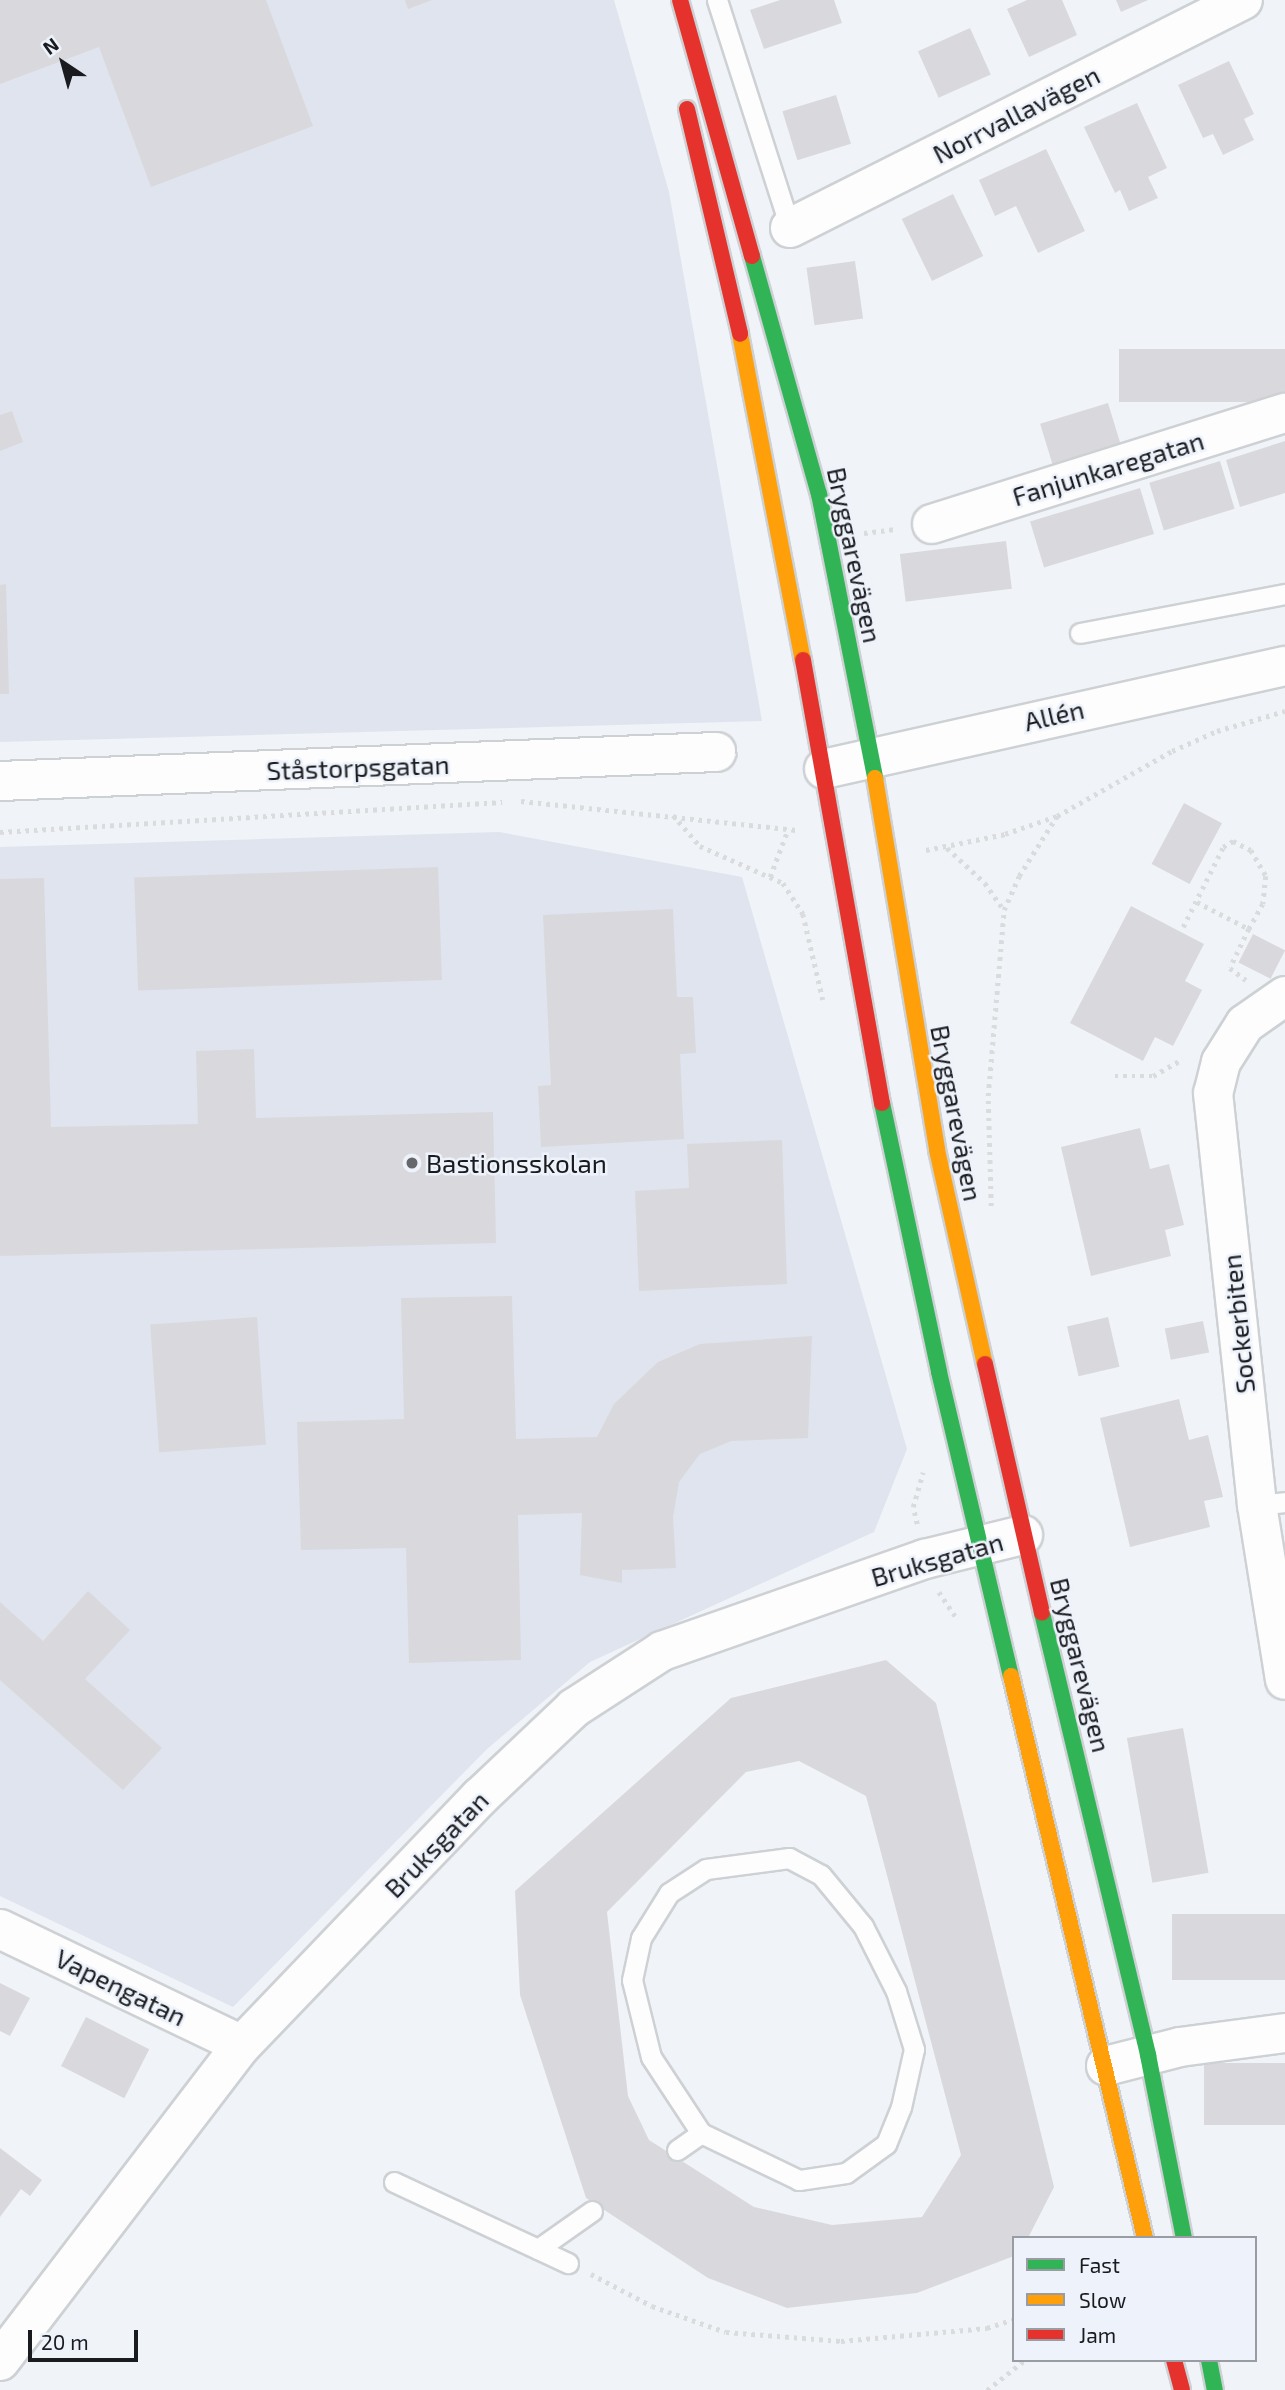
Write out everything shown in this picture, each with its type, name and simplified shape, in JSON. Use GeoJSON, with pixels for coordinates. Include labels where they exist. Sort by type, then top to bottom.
{"type":"FeatureCollection","features":[{"type":"Feature","properties":{"kind":"main road","name":"Bryggarevägen"},"geometry":{"type":"LineString","coordinates":[[680,0],[820,494],[872,757],[937,1150],[1023,1535],[1148,2055],[1184,2236]]}},
{"type":"Feature","properties":{"kind":"main road"},"geometry":{"type":"LineString","coordinates":[[682,90],[736,316],[824,769],[886,1124],[979,1546],[1106,2066],[1145,2236]]}},
{"type":"Feature","properties":{"kind":"main road"},"geometry":{"type":"LineString","coordinates":[[1175,2362],[1182,2390]]}},
{"type":"Feature","properties":{"kind":"main road"},"geometry":{"type":"LineString","coordinates":[[1209,2362],[1215,2390]]}},
{"type":"Feature","properties":{"kind":"street","name":"Norrvallavägen"},"geometry":{"type":"LineString","coordinates":[[790,228],[1243,0]]}},
{"type":"Feature","properties":{"kind":"street","name":"Fanjunkaregatan"},"geometry":{"type":"LineString","coordinates":[[932,524],[1285,413]]}},
{"type":"Feature","properties":{"kind":"street","name":"Allén"},"geometry":{"type":"LineString","coordinates":[[824,769],[1285,666]]}},
{"type":"Feature","properties":{"kind":"street","name":"Ståstorpsgatan"},"geometry":{"type":"LineString","coordinates":[[0,781],[716,752]]}},
{"type":"Feature","properties":{"kind":"street","name":"Sockerbiten"},"geometry":{"type":"LineString","coordinates":[[1285,996],[1245,1024],[1221,1062],[1213,1093],[1271,1504],[1285,1680]]}},
{"type":"Feature","properties":{"kind":"street","name":"Bruksgatan"},"geometry":{"type":"LineString","coordinates":[[0,2361],[242,2045],[480,1797],[574,1708],[662,1651],[925,1559],[1023,1535]]}},
{"type":"Feature","properties":{"kind":"street","name":"Vapengatan"},"geometry":{"type":"LineString","coordinates":[[0,1929],[242,2045]]}},
{"type":"Feature","properties":{"kind":"street"},"geometry":{"type":"LineString","coordinates":[[1106,2066],[1148,2055],[1285,2034]]}},
{"type":"Feature","properties":{"kind":"lane"},"geometry":{"type":"LineString","coordinates":[[717,0],[790,228]]}},
{"type":"Feature","properties":{"kind":"lane"},"geometry":{"type":"LineString","coordinates":[[1080,634],[1285,594]]}},
{"type":"Feature","properties":{"kind":"lane"},"geometry":{"type":"LineString","coordinates":[[789,1858],[821,1875],[863,1926],[896,1991],[914,2049],[901,2107],[886,2144],[856,2166],[846,2173],[799,2180],[701,2133],[651,2057],[632,1980],[641,1938],[668,1892],[706,1869],[789,1858]]}},
{"type":"Feature","properties":{"kind":"lane"},"geometry":{"type":"LineString","coordinates":[[677,2150],[701,2133]]}},
{"type":"Feature","properties":{"kind":"lane"},"geometry":{"type":"LineString","coordinates":[[394,2182],[568,2263]]}},
{"type":"Feature","properties":{"kind":"lane"},"geometry":{"type":"LineString","coordinates":[[538,2249],[592,2211]]}},
{"type":"Feature","properties":{"kind":"path"},"geometry":{"type":"LineString","coordinates":[[920,850],[947,848],[1058,816],[1172,751],[1217,731],[1285,711]]}},
{"type":"Feature","properties":{"kind":"path"},"geometry":{"type":"LineString","coordinates":[[0,832],[521,801],[798,830]]}},
{"type":"Feature","properties":{"kind":"path"},"geometry":{"type":"LineString","coordinates":[[673,815],[700,846],[783,883],[803,914],[825,1009]]}},
{"type":"Feature","properties":{"kind":"path"},"geometry":{"type":"LineString","coordinates":[[994,1220],[988,1096],[1004,910],[1019,876],[1058,816]]}},
{"type":"Feature","properties":{"kind":"path"},"geometry":{"type":"LineString","coordinates":[[770,877],[788,829]]}},
{"type":"Feature","properties":{"kind":"path"},"geometry":{"type":"LineString","coordinates":[[1183,927],[1223,846],[1233,841],[1251,850],[1266,876],[1264,904],[1230,968],[1250,983]]}},
{"type":"Feature","properties":{"kind":"path"},"geometry":{"type":"LineString","coordinates":[[947,848],[985,883],[1004,910]]}},
{"type":"Feature","properties":{"kind":"path"},"geometry":{"type":"LineString","coordinates":[[1197,902],[1249,929]]}},
{"type":"Feature","properties":{"kind":"path"},"geometry":{"type":"LineString","coordinates":[[1115,1076],[1153,1076],[1189,1052]]}},
{"type":"Feature","properties":{"kind":"path"},"geometry":{"type":"LineString","coordinates":[[925,1466],[913,1507],[925,1559]]}},
{"type":"Feature","properties":{"kind":"path"},"geometry":{"type":"LineString","coordinates":[[568,2263],[652,2305],[726,2332],[841,2341],[987,2328],[1012,2320]]}},
{"type":"Feature","properties":{"kind":"path"},"geometry":{"type":"LineString","coordinates":[[987,2390],[1022,2362]]}},
{"type":"Feature","properties":{"kind":"shaded area"},"geometry":{"type":"Polygon","coordinates":[[[0,0],[614,0],[669,192],[762,721],[0,742],[0,0]]]}},
{"type":"Feature","properties":{"kind":"shaded area","name":"Bastionsskolan"},"geometry":{"type":"Polygon","coordinates":[[[499,832],[742,877],[907,1449],[874,1532],[590,1662],[487,1749],[233,2007],[0,1896],[0,847],[499,832]]]}},
{"type":"Feature","properties":{"kind":"building"},"geometry":{"type":"Polygon","coordinates":[[[0,0],[266,0],[313,126],[151,187],[99,47],[0,84],[0,0]]]}},
{"type":"Feature","properties":{"kind":"building"},"geometry":{"type":"Polygon","coordinates":[[[405,0],[432,0],[408,9],[405,0]]]}},
{"type":"Feature","properties":{"kind":"building"},"geometry":{"type":"Polygon","coordinates":[[[780,0],[834,0],[842,23],[764,49],[750,10],[780,0]]]}},
{"type":"Feature","properties":{"kind":"building"},"geometry":{"type":"Polygon","coordinates":[[[1027,0],[1062,0],[1077,35],[1029,57],[1007,9],[1027,0]]]}},
{"type":"Feature","properties":{"kind":"building"},"geometry":{"type":"Polygon","coordinates":[[[1116,0],[1148,0],[1121,12],[1116,0]]]}},
{"type":"Feature","properties":{"kind":"building"},"geometry":{"type":"Polygon","coordinates":[[[970,28],[991,75],[939,98],[918,51],[970,28]]]}},
{"type":"Feature","properties":{"kind":"building"},"geometry":{"type":"Polygon","coordinates":[[[1229,61],[1254,114],[1244,119],[1254,140],[1223,155],[1213,134],[1203,138],[1178,85],[1229,61]]]}},
{"type":"Feature","properties":{"kind":"building"},"geometry":{"type":"Polygon","coordinates":[[[836,95],[851,144],[797,160],[782,111],[836,95]]]}},
{"type":"Feature","properties":{"kind":"building"},"geometry":{"type":"Polygon","coordinates":[[[1137,103],[1167,168],[1148,177],[1158,198],[1129,211],[1120,190],[1115,193],[1084,127],[1137,103]]]}},
{"type":"Feature","properties":{"kind":"building"},"geometry":{"type":"Polygon","coordinates":[[[1046,149],[1085,231],[1038,253],[1016,206],[995,216],[979,180],[1046,149]]]}},
{"type":"Feature","properties":{"kind":"building"},"geometry":{"type":"Polygon","coordinates":[[[953,194],[983,256],[932,281],[902,219],[953,194]]]}},
{"type":"Feature","properties":{"kind":"building"},"geometry":{"type":"Polygon","coordinates":[[[855,261],[863,318],[815,325],[806,268],[855,261]]]}},
{"type":"Feature","properties":{"kind":"building"},"geometry":{"type":"Polygon","coordinates":[[[1119,349],[1285,349],[1285,402],[1119,402],[1119,349]]]}},
{"type":"Feature","properties":{"kind":"building"},"geometry":{"type":"Polygon","coordinates":[[[1108,403],[1123,452],[1055,473],[1040,424],[1108,403]]]}},
{"type":"Feature","properties":{"kind":"building"},"geometry":{"type":"Polygon","coordinates":[[[12,411],[23,442],[0,451],[0,415],[12,411]]]}},
{"type":"Feature","properties":{"kind":"building"},"geometry":{"type":"Polygon","coordinates":[[[1285,441],[1285,493],[1240,507],[1226,460],[1285,441]]]}},
{"type":"Feature","properties":{"kind":"building"},"geometry":{"type":"Polygon","coordinates":[[[1220,461],[1235,509],[1164,530],[1149,483],[1220,461]]]}},
{"type":"Feature","properties":{"kind":"building"},"geometry":{"type":"Polygon","coordinates":[[[1140,488],[1154,534],[1044,568],[1030,522],[1140,488]]]}},
{"type":"Feature","properties":{"kind":"building"},"geometry":{"type":"Polygon","coordinates":[[[1006,541],[1012,589],[906,602],[900,554],[1006,541]]]}},
{"type":"Feature","properties":{"kind":"building"},"geometry":{"type":"Polygon","coordinates":[[[6,584],[9,694],[0,694],[0,585],[6,584]]]}},
{"type":"Feature","properties":{"kind":"building"},"geometry":{"type":"Polygon","coordinates":[[[1184,803],[1222,823],[1190,884],[1152,864],[1184,803]]]}},
{"type":"Feature","properties":{"kind":"building"},"geometry":{"type":"Polygon","coordinates":[[[438,867],[442,980],[138,991],[134,878],[438,867]]]}},
{"type":"Feature","properties":{"kind":"building"},"geometry":{"type":"Polygon","coordinates":[[[44,878],[51,1127],[198,1124],[196,1051],[254,1049],[256,1118],[493,1112],[496,1243],[0,1256],[0,879],[44,878]]]}},
{"type":"Feature","properties":{"kind":"building"},"geometry":{"type":"Polygon","coordinates":[[[1131,906],[1204,944],[1185,981],[1202,990],[1173,1046],[1155,1037],[1143,1061],[1070,1023],[1131,906]]]}},
{"type":"Feature","properties":{"kind":"building"},"geometry":{"type":"Polygon","coordinates":[[[673,909],[677,997],[693,997],[696,1053],[680,1054],[684,1139],[541,1147],[538,1086],[551,1085],[543,915],[673,909]]]}},
{"type":"Feature","properties":{"kind":"building"},"geometry":{"type":"Polygon","coordinates":[[[1253,934],[1285,950],[1271,979],[1238,963],[1253,934]]]}},
{"type":"Feature","properties":{"kind":"building"},"geometry":{"type":"Polygon","coordinates":[[[1140,1128],[1150,1169],[1169,1164],[1184,1225],[1165,1230],[1171,1256],[1091,1276],[1061,1147],[1140,1128]]]}},
{"type":"Feature","properties":{"kind":"building"},"geometry":{"type":"Polygon","coordinates":[[[782,1140],[787,1284],[639,1291],[635,1191],[689,1188],[687,1144],[782,1140]]]}},
{"type":"Feature","properties":{"kind":"building"},"geometry":{"type":"Polygon","coordinates":[[[512,1296],[516,1439],[597,1437],[614,1404],[658,1362],[700,1344],[812,1336],[808,1438],[731,1441],[700,1454],[679,1482],[673,1517],[676,1568],[622,1570],[622,1583],[580,1575],[582,1513],[518,1515],[521,1660],[409,1663],[406,1548],[301,1550],[297,1422],[404,1419],[401,1298],[512,1296]]]}},
{"type":"Feature","properties":{"kind":"building"},"geometry":{"type":"Polygon","coordinates":[[[257,1317],[266,1445],[159,1452],[150,1324],[257,1317]]]}},
{"type":"Feature","properties":{"kind":"building"},"geometry":{"type":"Polygon","coordinates":[[[1108,1317],[1119,1367],[1079,1376],[1067,1326],[1108,1317]]]}},
{"type":"Feature","properties":{"kind":"building"},"geometry":{"type":"Polygon","coordinates":[[[1203,1321],[1209,1352],[1171,1360],[1165,1328],[1203,1321]]]}},
{"type":"Feature","properties":{"kind":"building"},"geometry":{"type":"Polygon","coordinates":[[[1179,1399],[1189,1440],[1208,1435],[1223,1497],[1204,1501],[1210,1527],[1130,1547],[1100,1418],[1179,1399]]]}},
{"type":"Feature","properties":{"kind":"building"},"geometry":{"type":"Polygon","coordinates":[[[88,1591],[130,1630],[85,1679],[162,1748],[123,1790],[0,1680],[0,1602],[43,1641],[88,1591]]]}},
{"type":"Feature","properties":{"kind":"building"},"geometry":{"type":"Polygon","coordinates":[[[886,1660],[936,1703],[1054,2187],[1029,2236],[1012,2236],[1012,2257],[917,2293],[787,2308],[708,2278],[586,2198],[520,1995],[515,1891],[731,1698],[886,1660]],[[799,1761],[746,1772],[607,1912],[628,2096],[649,2140],[754,2207],[832,2225],[922,2217],[961,2155],[866,1796],[799,1761]]]}},
{"type":"Feature","properties":{"kind":"building"},"geometry":{"type":"Polygon","coordinates":[[[1183,1728],[1209,1873],[1152,1883],[1127,1738],[1183,1728]]]}},
{"type":"Feature","properties":{"kind":"building"},"geometry":{"type":"Polygon","coordinates":[[[1172,1914],[1285,1914],[1285,1980],[1172,1980],[1172,1914]]]}},
{"type":"Feature","properties":{"kind":"building"},"geometry":{"type":"Polygon","coordinates":[[[0,1983],[30,1998],[10,2036],[0,2031],[0,1983]]]}},
{"type":"Feature","properties":{"kind":"building"},"geometry":{"type":"Polygon","coordinates":[[[86,2017],[149,2049],[124,2098],[61,2066],[86,2017]]]}},
{"type":"Feature","properties":{"kind":"building"},"geometry":{"type":"Polygon","coordinates":[[[1204,2063],[1285,2063],[1285,2125],[1204,2125],[1204,2063]]]}},
{"type":"Feature","properties":{"kind":"building"},"geometry":{"type":"Polygon","coordinates":[[[0,2148],[42,2180],[30,2196],[21,2189],[0,2217],[0,2148]]]}},
{"type":"Feature","properties":{"kind":"traffic: fast"},"geometry":{"type":"LineString","coordinates":[[752,256],[819,494],[875,778]]}},
{"type":"Feature","properties":{"kind":"traffic: fast"},"geometry":{"type":"LineString","coordinates":[[882,1103],[939,1372],[1011,1676]]}},
{"type":"Feature","properties":{"kind":"traffic: fast"},"geometry":{"type":"LineString","coordinates":[[1042,1613],[1148,2055],[1184,2236]]}},
{"type":"Feature","properties":{"kind":"traffic: fast"},"geometry":{"type":"LineString","coordinates":[[1209,2362],[1215,2390]]}},
{"type":"Feature","properties":{"kind":"traffic: slow"},"geometry":{"type":"LineString","coordinates":[[740,334],[803,660]]}},
{"type":"Feature","properties":{"kind":"traffic: slow"},"geometry":{"type":"LineString","coordinates":[[875,778],[937,1150],[985,1364]]}},
{"type":"Feature","properties":{"kind":"traffic: slow"},"geometry":{"type":"LineString","coordinates":[[1011,1676],[1145,2236]]}},
{"type":"Feature","properties":{"kind":"traffic: jam"},"geometry":{"type":"LineString","coordinates":[[680,0],[752,256]]}},
{"type":"Feature","properties":{"kind":"traffic: jam"},"geometry":{"type":"LineString","coordinates":[[687,109],[740,334]]}},
{"type":"Feature","properties":{"kind":"traffic: jam"},"geometry":{"type":"LineString","coordinates":[[803,660],[882,1103]]}},
{"type":"Feature","properties":{"kind":"traffic: jam"},"geometry":{"type":"LineString","coordinates":[[985,1364],[1042,1613]]}},
{"type":"Feature","properties":{"kind":"traffic: jam"},"geometry":{"type":"LineString","coordinates":[[1175,2362],[1182,2390]]}},
{"type":"Feature","properties":{"kind":"place","name":"Bastionsskolan"},"geometry":{"type":"Point","coordinates":[412,1163]}}]}
